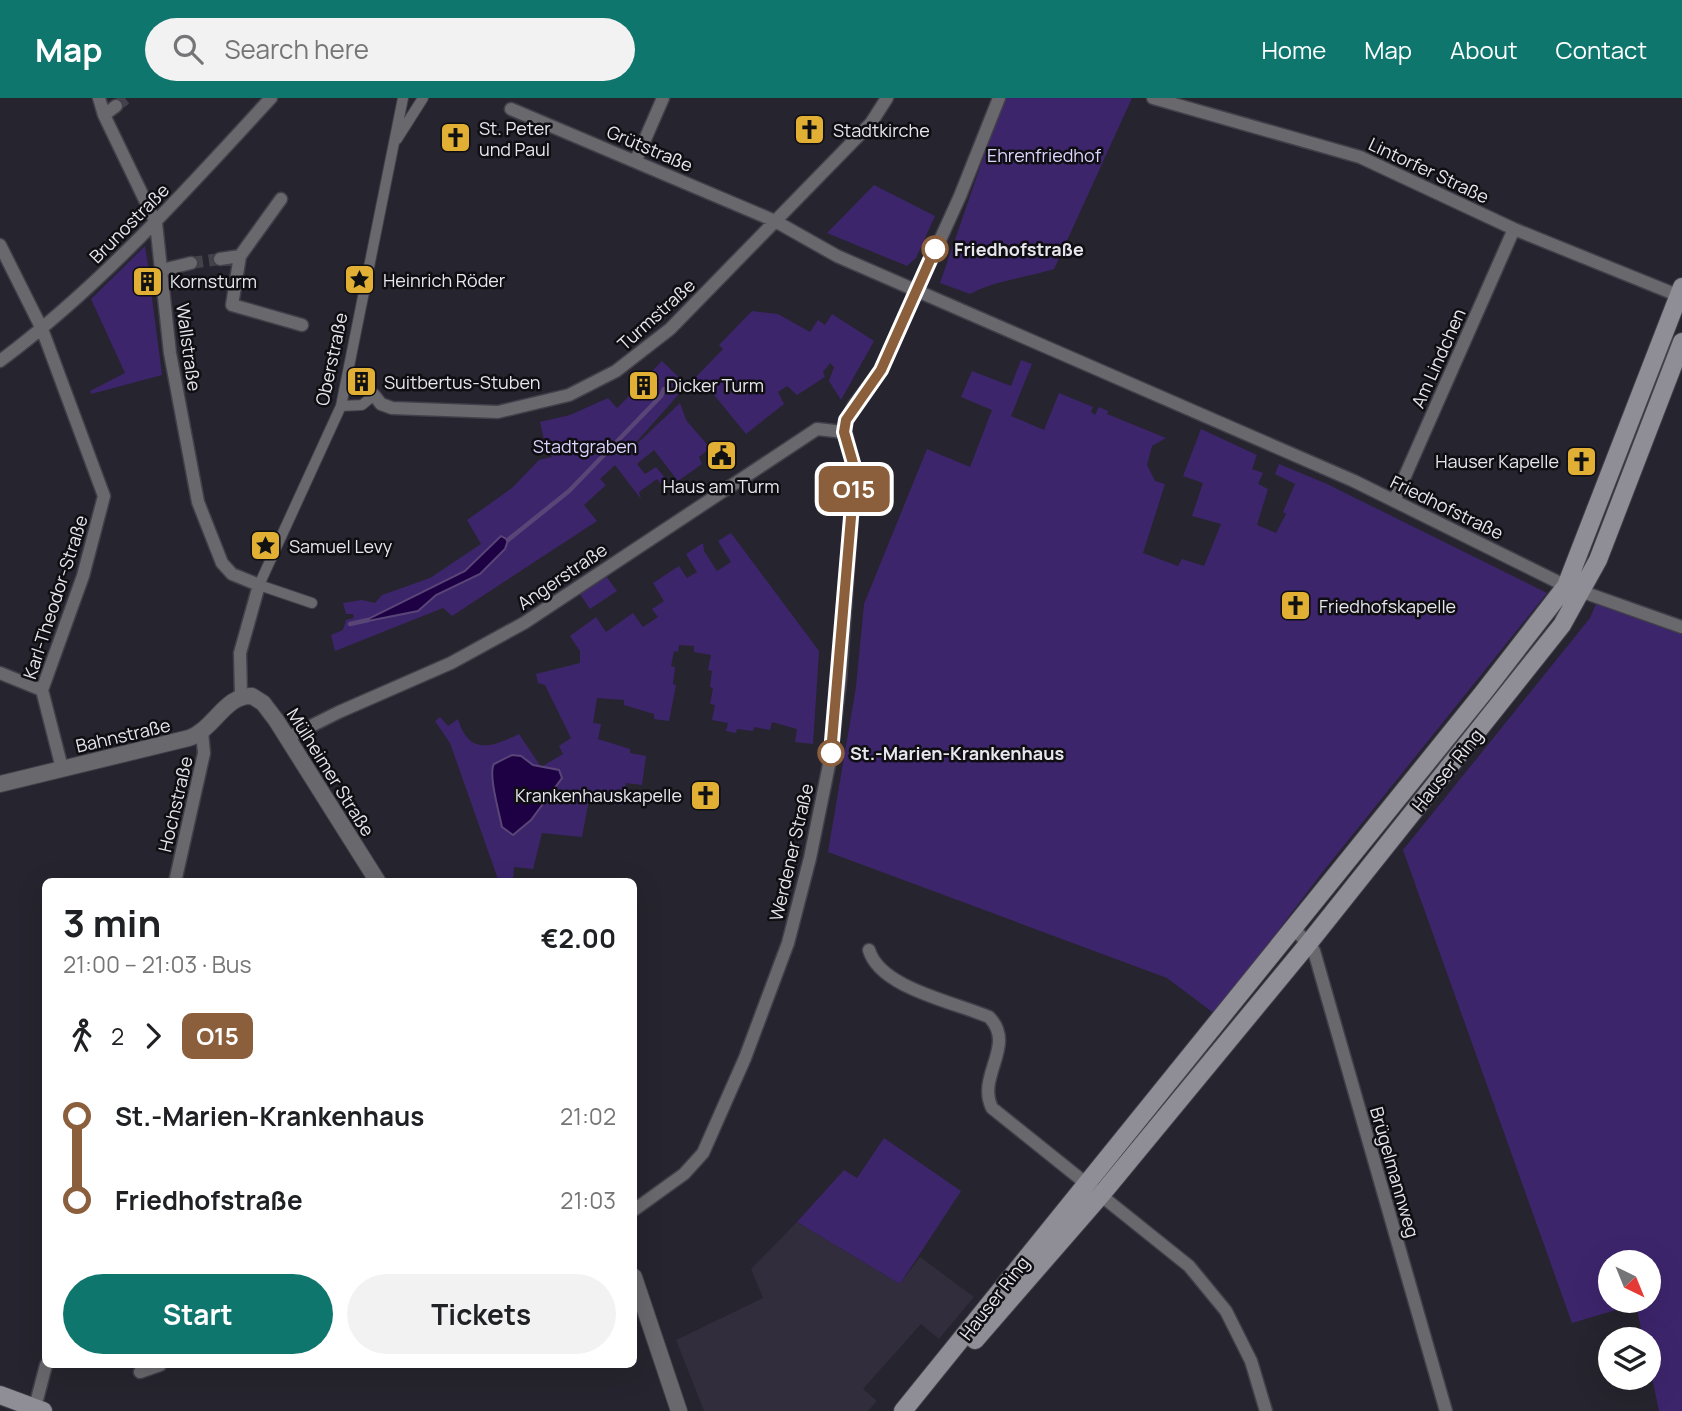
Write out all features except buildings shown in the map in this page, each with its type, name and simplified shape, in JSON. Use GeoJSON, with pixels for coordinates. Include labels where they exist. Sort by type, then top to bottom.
{"type":"FeatureCollection","features":[{"type":"Feature","properties":{"kind":"main road","name":"Hauser Ring"},"geometry":{"type":"LineString","coordinates":[[913,1411],[1101,1195],[1307,944],[1562,625],[1681,293]]}},
{"type":"Feature","properties":{"kind":"main road","name":"Hauser Ring"},"geometry":{"type":"LineString","coordinates":[[904,1411],[1293,927],[1574,590],[1616,517],[1682,342]]}},
{"type":"Feature","properties":{"kind":"main road"},"geometry":{"type":"LineString","coordinates":[[0,1395],[38,1410]]}},
{"type":"Feature","properties":{"kind":"street","name":"Wallstraße"},"geometry":{"type":"LineString","coordinates":[[99,98],[104,115],[156,223],[170,353],[198,502],[222,563],[232,573],[259,585]]}},
{"type":"Feature","properties":{"kind":"street","name":"Brunostraße"},"geometry":{"type":"LineString","coordinates":[[0,361],[42,329],[156,223],[271,98]]}},
{"type":"Feature","properties":{"kind":"street","name":"Oberstraße"},"geometry":{"type":"LineString","coordinates":[[241,696],[240,653],[259,585],[341,406],[390,151],[403,98]]}},
{"type":"Feature","properties":{"kind":"street"},"geometry":{"type":"LineString","coordinates":[[390,151],[423,98]]}},
{"type":"Feature","properties":{"kind":"street"},"geometry":{"type":"LineString","coordinates":[[636,160],[663,98]]}},
{"type":"Feature","properties":{"kind":"street","name":"Turmstraße"},"geometry":{"type":"LineString","coordinates":[[341,406],[362,405],[374,395],[381,404],[392,408],[498,412],[569,395],[616,371],[652,346],[870,123],[887,98]]}},
{"type":"Feature","properties":{"kind":"street"},"geometry":{"type":"LineString","coordinates":[[844,432],[850,412],[881,370],[988,132],[999,98]]}},
{"type":"Feature","properties":{"kind":"street","name":"Lintorfer Straße"},"geometry":{"type":"LineString","coordinates":[[1153,98],[1360,157],[1514,229],[1681,293]]}},
{"type":"Feature","properties":{"kind":"street","name":"Grütstraße"},"geometry":{"type":"LineString","coordinates":[[513,103],[775,221]]}},
{"type":"Feature","properties":{"kind":"street"},"geometry":{"type":"LineString","coordinates":[[104,115],[116,106]]}},
{"type":"Feature","properties":{"kind":"street"},"geometry":{"type":"LineString","coordinates":[[281,199],[240,256],[232,305],[302,326]]}},
{"type":"Feature","properties":{"kind":"street","name":"Friedhofstraße"},"geometry":{"type":"LineString","coordinates":[[775,221],[837,256],[1116,375],[1394,501],[1574,590],[1682,628]]}},
{"type":"Feature","properties":{"kind":"street","name":"Am Lindchen"},"geometry":{"type":"LineString","coordinates":[[1394,501],[1514,229]]}},
{"type":"Feature","properties":{"kind":"street","name":"Karl-Theodor-Straße"},"geometry":{"type":"LineString","coordinates":[[0,245],[42,329],[104,496],[83,576],[42,690],[62,768]]}},
{"type":"Feature","properties":{"kind":"street"},"geometry":{"type":"LineString","coordinates":[[220,259],[240,256]]}},
{"type":"Feature","properties":{"kind":"street"},"geometry":{"type":"LineString","coordinates":[[162,270],[191,263]]}},
{"type":"Feature","properties":{"kind":"street","name":"Angerstraße"},"geometry":{"type":"LineString","coordinates":[[287,738],[466,656],[545,611],[668,525],[817,429],[844,432]]}},
{"type":"Feature","properties":{"kind":"street","name":"Werdener Straße"},"geometry":{"type":"LineString","coordinates":[[637,1208],[684,1174],[703,1153],[745,1058],[768,981],[788,943],[810,858],[831,755],[855,470],[844,432]]}},
{"type":"Feature","properties":{"kind":"street"},"geometry":{"type":"LineString","coordinates":[[259,585],[312,603]]}},
{"type":"Feature","properties":{"kind":"street"},"geometry":{"type":"LineString","coordinates":[[0,673],[42,690]]}},
{"type":"Feature","properties":{"kind":"street","name":"Mülheimer Straße"},"geometry":{"type":"LineString","coordinates":[[241,696],[257,698],[276,720],[375,878]]}},
{"type":"Feature","properties":{"kind":"street","name":"Bahnstraße"},"geometry":{"type":"LineString","coordinates":[[0,785],[171,744],[202,732],[241,696]]}},
{"type":"Feature","properties":{"kind":"street","name":"Hochstraße"},"geometry":{"type":"LineString","coordinates":[[176,878],[204,753],[202,732]]}},
{"type":"Feature","properties":{"kind":"street"},"geometry":{"type":"LineString","coordinates":[[1293,927],[1307,944]]}},
{"type":"Feature","properties":{"kind":"street","name":"Brügelmannweg"},"geometry":{"type":"LineString","coordinates":[[1307,944],[1314,951],[1446,1411]]}},
{"type":"Feature","properties":{"kind":"street"},"geometry":{"type":"LineString","coordinates":[[869,950],[872,960],[890,979],[989,1017],[998,1026],[1001,1042],[986,1087],[992,1108],[1189,1266],[1226,1311],[1251,1361],[1266,1411]]}},
{"type":"Feature","properties":{"kind":"street"},"geometry":{"type":"LineString","coordinates":[[741,1037],[745,1058]]}},
{"type":"Feature","properties":{"kind":"street"},"geometry":{"type":"LineString","coordinates":[[637,1286],[679,1411]]}},
{"type":"Feature","properties":{"kind":"street"},"geometry":{"type":"LineString","coordinates":[[38,1410],[45,1368]]}},
{"type":"Feature","properties":{"kind":"street"},"geometry":{"type":"LineString","coordinates":[[140,1372],[151,1368]]}},
{"type":"Feature","properties":{"kind":"shaded area"},"geometry":{"type":"Polygon","coordinates":[[[501,536],[508,540],[505,549],[480,574],[436,595],[418,611],[368,621],[465,571],[501,536]]]}},
{"type":"Feature","properties":{"kind":"shaded area"},"geometry":{"type":"Polygon","coordinates":[[[512,755],[521,756],[533,765],[559,770],[562,778],[531,820],[513,835],[502,827],[492,776],[494,764],[512,755]]]}},
{"type":"Feature","properties":{"kind":"shaded area"},"geometry":{"type":"Polygon","coordinates":[[[797,1222],[900,1284],[920,1257],[974,1297],[939,1339],[921,1324],[863,1389],[877,1401],[868,1411],[704,1411],[676,1340],[763,1298],[751,1269],[797,1222]]]}},
{"type":"Feature","properties":{"kind":"green space","name":"Ehrenfriedhof"},"geometry":{"type":"Polygon","coordinates":[[[1004,98],[1132,98],[1054,269],[1001,282],[970,294],[940,283],[1004,98]]]}},
{"type":"Feature","properties":{"kind":"green space"},"geometry":{"type":"Polygon","coordinates":[[[874,185],[935,216],[916,258],[907,266],[827,233],[874,185]]]}},
{"type":"Feature","properties":{"kind":"green space"},"geometry":{"type":"Polygon","coordinates":[[[145,246],[149,272],[141,274],[137,282],[142,290],[151,290],[162,375],[91,394],[90,391],[125,373],[91,299],[145,246]]]}},
{"type":"Feature","properties":{"kind":"green space"},"geometry":{"type":"Polygon","coordinates":[[[752,311],[778,314],[810,332],[818,320],[825,325],[832,314],[874,341],[841,400],[829,381],[834,367],[830,363],[823,372],[825,377],[797,395],[787,386],[778,392],[784,404],[746,434],[710,390],[702,389],[693,380],[723,349],[719,345],[752,311]]]}},
{"type":"Feature","properties":{"kind":"green space"},"geometry":{"type":"Polygon","coordinates":[[[1021,360],[1032,364],[1011,416],[1044,430],[1059,393],[1093,407],[1091,412],[1095,415],[1099,407],[1108,411],[1107,414],[1166,438],[1152,446],[1147,465],[1155,481],[1165,484],[1143,553],[1178,566],[1182,559],[1204,566],[1221,524],[1192,516],[1203,483],[1183,476],[1201,429],[1257,455],[1252,469],[1263,473],[1258,484],[1268,489],[1257,525],[1276,533],[1286,514],[1283,512],[1295,484],[1275,474],[1279,464],[1327,484],[1547,593],[1321,874],[1215,1014],[1167,978],[828,852],[856,687],[864,604],[927,449],[970,467],[992,410],[961,397],[972,371],[1011,386],[1021,360]]]}},
{"type":"Feature","properties":{"kind":"green space","name":"Stadtgraben"},"geometry":{"type":"Polygon","coordinates":[[[662,361],[687,385],[623,457],[680,403],[686,420],[710,448],[699,457],[702,464],[678,481],[654,450],[637,464],[645,474],[656,467],[666,479],[661,484],[657,479],[639,492],[641,499],[615,465],[600,479],[606,485],[584,505],[597,521],[452,616],[443,608],[335,651],[331,635],[343,630],[346,620],[354,618],[353,614],[346,614],[343,603],[362,600],[375,603],[382,595],[430,578],[481,544],[467,520],[512,488],[539,460],[552,457],[545,444],[540,422],[570,415],[608,398],[617,408],[632,393],[640,398],[649,397],[657,384],[650,373],[662,361]]]}},
{"type":"Feature","properties":{"kind":"green space"},"geometry":{"type":"Polygon","coordinates":[[[731,533],[819,651],[813,744],[795,742],[797,729],[772,722],[770,730],[754,727],[753,731],[726,731],[728,723],[712,720],[715,705],[710,704],[712,671],[708,670],[711,655],[694,652],[694,646],[679,645],[678,652],[674,651],[671,666],[675,667],[673,684],[676,685],[669,721],[654,719],[654,714],[624,705],[624,700],[597,698],[593,723],[601,724],[598,739],[630,749],[630,753],[646,756],[642,785],[626,783],[623,805],[589,799],[582,837],[542,833],[533,869],[514,867],[513,878],[498,878],[450,743],[435,721],[440,717],[448,726],[458,719],[468,739],[482,745],[491,745],[519,734],[541,767],[563,754],[559,746],[571,738],[545,685],[538,683],[536,674],[580,663],[580,651],[570,636],[596,617],[606,632],[633,613],[643,627],[658,617],[652,609],[664,601],[653,583],[679,566],[687,578],[697,572],[686,554],[703,543],[704,551],[717,571],[731,562],[718,541],[731,533]]]}},
{"type":"Feature","properties":{"kind":"green space"},"geometry":{"type":"Polygon","coordinates":[[[606,576],[617,591],[590,609],[580,594],[606,576]]]}},
{"type":"Feature","properties":{"kind":"green space"},"geometry":{"type":"Polygon","coordinates":[[[1598,599],[1682,628],[1682,1411],[1659,1411],[1655,1390],[1661,1390],[1661,1327],[1641,1327],[1638,1313],[1661,1313],[1661,1250],[1598,1250],[1598,1313],[1606,1313],[1572,1323],[1403,850],[1590,618],[1598,599]]]}},
{"type":"Feature","properties":{"kind":"green space"},"geometry":{"type":"Polygon","coordinates":[[[884,1138],[961,1191],[900,1284],[797,1222],[844,1170],[857,1178],[884,1138]]]}},
{"type":"Feature","properties":{"kind":"waterway"},"geometry":{"type":"LineString","coordinates":[[508,540],[569,491],[661,396],[664,389]]}},
{"type":"Feature","properties":{"kind":"waterway","name":"Stadtgraben"},"geometry":{"type":"LineString","coordinates":[[350,624],[368,620]]}},
{"type":"Feature","properties":{"kind":"tunnel"},"geometry":{"type":"LineString","coordinates":[[116,106],[127,98]]}},
{"type":"Feature","properties":{"kind":"tunnel"},"geometry":{"type":"LineString","coordinates":[[191,263],[220,259]]}},
{"type":"Feature","properties":{"kind":"bus line","name":"O15"},"geometry":{"type":"LineString","coordinates":[[831,753],[855,470],[854,458],[845,439],[844,426],[854,405],[881,370],[935,249]]}},
{"type":"Feature","properties":{"kind":"place","name":"Stadtkirche"},"geometry":{"type":"Point","coordinates":[810,130]}},
{"type":"Feature","properties":{"kind":"place","name":"St. Peter und Paul"},"geometry":{"type":"Point","coordinates":[456,138]}},
{"type":"Feature","properties":{"kind":"place","name":"Friedhofstraße"},"geometry":{"type":"Point","coordinates":[935,249]}},
{"type":"Feature","properties":{"kind":"place","name":"Heinrich Röder"},"geometry":{"type":"Point","coordinates":[360,280]}},
{"type":"Feature","properties":{"kind":"place","name":"Kornsturm"},"geometry":{"type":"Point","coordinates":[147,281]}},
{"type":"Feature","properties":{"kind":"place","name":"Suitbertus-Stuben"},"geometry":{"type":"Point","coordinates":[361,382]}},
{"type":"Feature","properties":{"kind":"place","name":"Dicker Turm"},"geometry":{"type":"Point","coordinates":[643,385]}},
{"type":"Feature","properties":{"kind":"place","name":"Haus am Turm"},"geometry":{"type":"Point","coordinates":[721,456]}},
{"type":"Feature","properties":{"kind":"place","name":"Hauser Kapelle"},"geometry":{"type":"Point","coordinates":[1582,461]}},
{"type":"Feature","properties":{"kind":"place","name":"Samuel Levy"},"geometry":{"type":"Point","coordinates":[266,546]}},
{"type":"Feature","properties":{"kind":"place","name":"Friedhofskapelle"},"geometry":{"type":"Point","coordinates":[1296,606]}},
{"type":"Feature","properties":{"kind":"place","name":"St.-Marien-Krankenhaus"},"geometry":{"type":"Point","coordinates":[831,753]}},
{"type":"Feature","properties":{"kind":"place","name":"Krankenhauskapelle"},"geometry":{"type":"Point","coordinates":[705,795]}}]}
